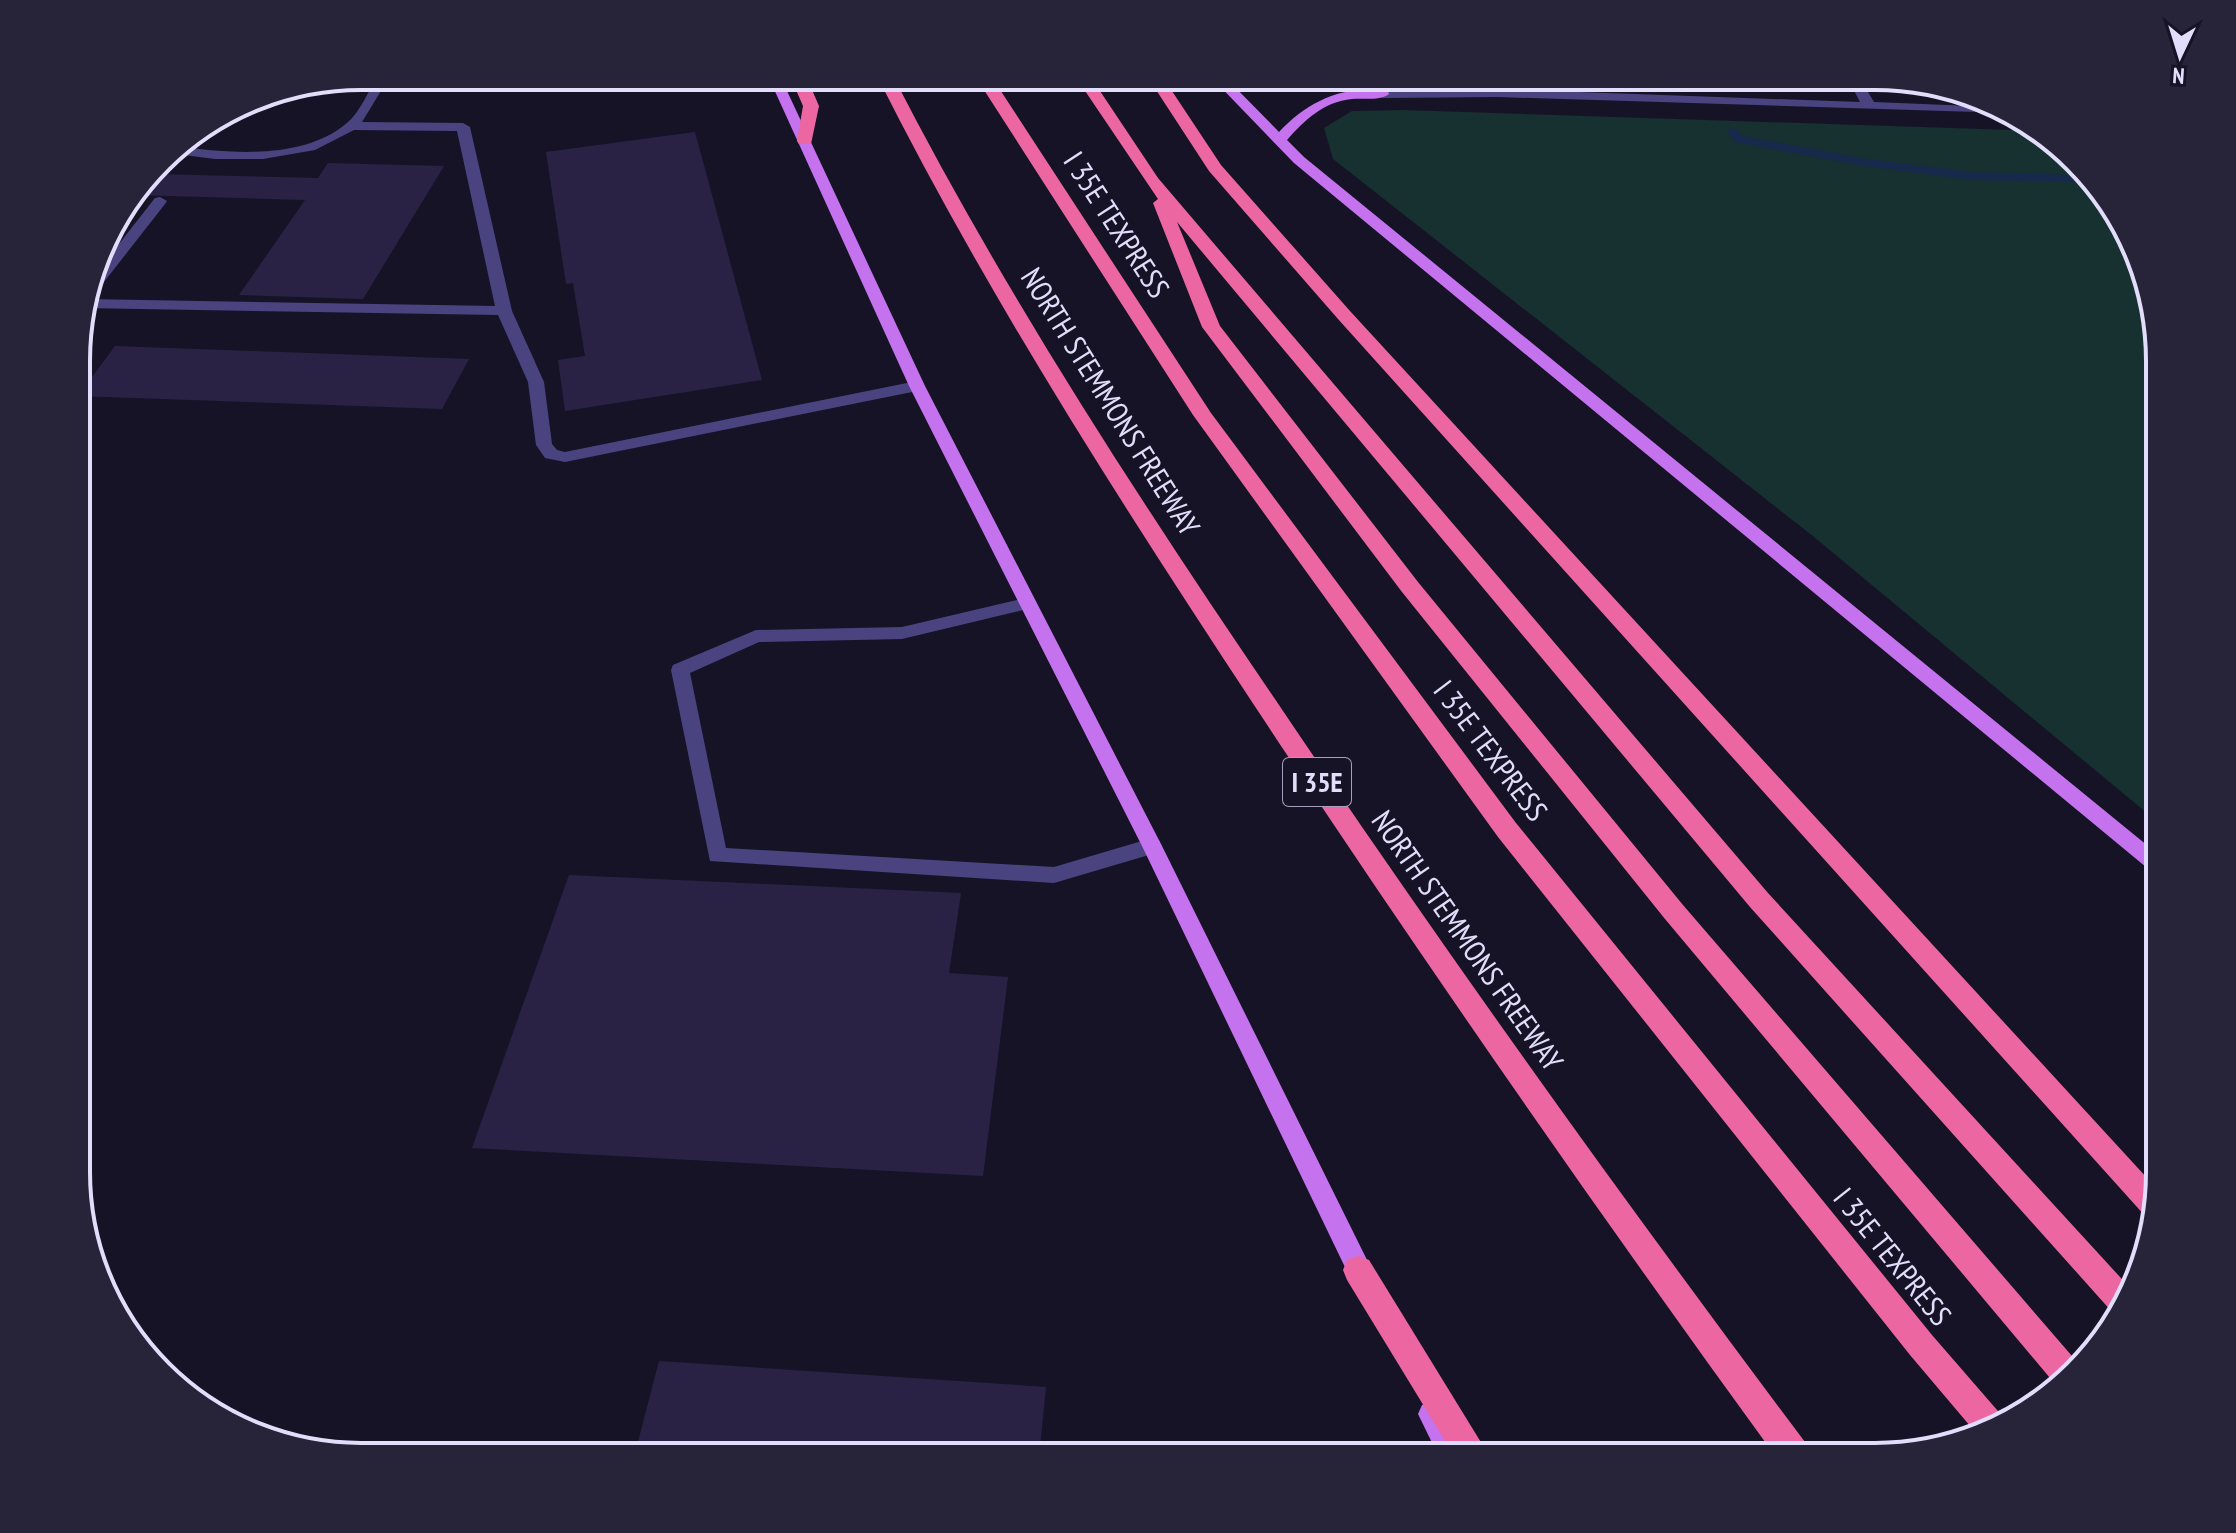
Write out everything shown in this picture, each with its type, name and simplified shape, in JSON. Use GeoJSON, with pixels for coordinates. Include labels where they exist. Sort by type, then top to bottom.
{"type":"FeatureCollection","features":[{"type":"Feature","properties":{"kind":"highway"},"geometry":{"type":"LineString","coordinates":[[1164,90],[1215,168],[1344,315],[2144,1195]]}},
{"type":"Feature","properties":{"kind":"highway"},"geometry":{"type":"LineString","coordinates":[[804,91],[811,106],[805,141]]}},
{"type":"Feature","properties":{"kind":"highway","name":"NORTH STEMMONS FREEWAY"},"geometry":{"type":"LineString","coordinates":[[893,91],[957,212],[1052,376],[1193,596],[1321,788],[1487,1027],[1785,1442]]}},
{"type":"Feature","properties":{"kind":"highway","name":"I 35E TEXPRESS"},"geometry":{"type":"LineString","coordinates":[[992,91],[1203,415],[1507,830],[1921,1345],[1985,1419]]}},
{"type":"Feature","properties":{"kind":"highway"},"geometry":{"type":"LineString","coordinates":[[1092,91],[1152,181],[1759,900],[2116,1295]]}},
{"type":"Feature","properties":{"kind":"highway"},"geometry":{"type":"LineString","coordinates":[[1152,181],[1211,327],[1410,587],[1674,912],[2062,1368]]}},
{"type":"Feature","properties":{"kind":"highway"},"geometry":{"type":"LineString","coordinates":[[1358,1270],[1465,1442]]}},
{"type":"Feature","properties":{"kind":"main road"},"geometry":{"type":"LineString","coordinates":[[1230,90],[1279,141],[1347,200],[2145,855]]}},
{"type":"Feature","properties":{"kind":"main road"},"geometry":{"type":"LineString","coordinates":[[781,91],[917,386],[1152,846],[1358,1270],[1446,1442]]}},
{"type":"Feature","properties":{"kind":"main road"},"geometry":{"type":"LineString","coordinates":[[1279,141],[1315,104],[1342,94],[1383,94]]}},
{"type":"Feature","properties":{"kind":"street"},"geometry":{"type":"LineString","coordinates":[[1482,90],[1498,93]]}},
{"type":"Feature","properties":{"kind":"street"},"geometry":{"type":"LineString","coordinates":[[1860,90],[1869,106]]}},
{"type":"Feature","properties":{"kind":"street"},"geometry":{"type":"LineString","coordinates":[[189,151],[274,153],[315,147],[352,126],[374,91]]}},
{"type":"Feature","properties":{"kind":"street"},"geometry":{"type":"LineString","coordinates":[[1383,94],[1498,93],[1976,110]]}},
{"type":"Feature","properties":{"kind":"street"},"geometry":{"type":"LineString","coordinates":[[352,126],[463,127],[504,311],[536,382],[544,445],[551,454],[565,457],[917,386]]}},
{"type":"Feature","properties":{"kind":"street"},"geometry":{"type":"LineString","coordinates":[[105,271],[160,201]]}},
{"type":"Feature","properties":{"kind":"street"},"geometry":{"type":"LineString","coordinates":[[96,304],[504,311]]}},
{"type":"Feature","properties":{"kind":"street"},"geometry":{"type":"LineString","coordinates":[[1026,604],[902,633],[756,636],[680,670],[717,855],[1054,875],[1152,846]]}},
{"type":"Feature","properties":{"kind":"green space"},"geometry":{"type":"Polygon","coordinates":[[[1403,110],[2016,130],[2054,157],[2090,196],[2110,225],[2132,274],[2141,308],[2145,343],[2145,811],[1814,537],[1333,159],[1324,128],[1352,111],[1403,110]]]}},
{"type":"Feature","properties":{"kind":"building"},"geometry":{"type":"Polygon","coordinates":[[[695,132],[762,380],[565,411],[558,360],[585,356],[573,283],[566,284],[546,152],[695,132]]]}},
{"type":"Feature","properties":{"kind":"building"},"geometry":{"type":"Polygon","coordinates":[[[328,163],[444,166],[363,299],[239,295],[305,200],[147,195],[165,174],[318,178],[328,163]]]}},
{"type":"Feature","properties":{"kind":"building"},"geometry":{"type":"Polygon","coordinates":[[[115,346],[469,359],[442,409],[90,396],[90,380],[115,346]]]}},
{"type":"Feature","properties":{"kind":"building"},"geometry":{"type":"Polygon","coordinates":[[[569,875],[961,893],[949,973],[1008,977],[983,1176],[472,1148],[569,875]]]}},
{"type":"Feature","properties":{"kind":"building"},"geometry":{"type":"Polygon","coordinates":[[[659,1361],[1046,1387],[1040,1443],[638,1443],[659,1361]]]}},
{"type":"Feature","properties":{"kind":"waterway"},"geometry":{"type":"LineString","coordinates":[[1733,131],[1739,139],[1868,163],[1972,176],[2075,179]]}}]}
